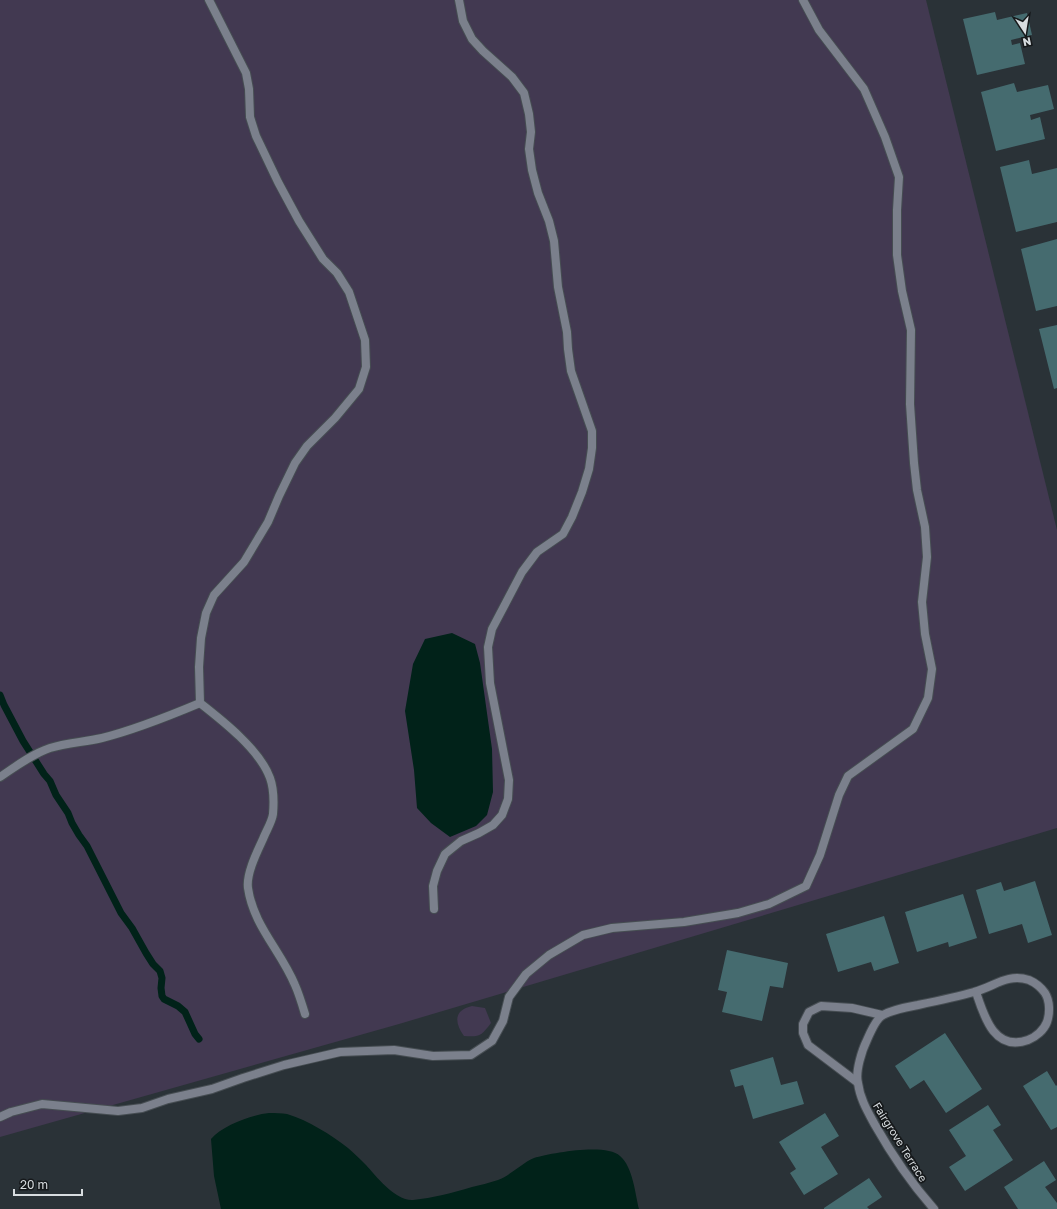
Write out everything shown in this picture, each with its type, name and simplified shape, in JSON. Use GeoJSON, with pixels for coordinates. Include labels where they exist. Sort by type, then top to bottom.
{"type":"FeatureCollection","features":[{"type":"Feature","properties":{"kind":"street"},"geometry":{"type":"LineString","coordinates":[[200,703],[199,667],[201,638],[206,613],[214,595],[244,562],[268,522],[295,463],[307,446],[335,418],[359,389],[366,367],[365,340],[349,292],[336,273],[323,259],[299,221],[278,182],[256,136],[250,116],[249,90],[246,73],[209,0]]}},
{"type":"Feature","properties":{"kind":"street"},"geometry":{"type":"LineString","coordinates":[[434,909],[433,886],[437,870],[445,854],[461,841],[493,825],[502,815],[508,799],[510,780],[490,682],[488,646],[492,629],[522,572],[537,552],[563,534],[582,492],[592,448],[592,431],[571,371],[567,332],[558,287],[554,241],[538,194],[532,170],[529,149],[531,132],[529,114],[524,93],[512,77],[472,39],[463,21],[459,0]]}},
{"type":"Feature","properties":{"kind":"street"},"geometry":{"type":"LineString","coordinates":[[0,1117],[11,1112],[42,1104],[118,1111],[142,1108],[168,1099],[212,1090],[284,1065],[340,1052],[394,1050],[433,1056],[470,1055],[492,1041],[503,1021],[509,997],[526,974],[549,955],[583,935],[612,928],[684,922],[738,914],[769,904],[806,886],[820,855],[839,795],[848,776],[913,729],[928,698],[932,669],[925,634],[922,602],[927,557],[925,527],[917,490],[914,463],[910,404],[911,330],[902,291],[897,255],[899,177],[885,137],[864,88],[819,30],[803,0]]}},
{"type":"Feature","properties":{"kind":"street"},"geometry":{"type":"LineString","coordinates":[[0,777],[18,765],[51,748],[116,734],[200,703]]}},
{"type":"Feature","properties":{"kind":"street"},"geometry":{"type":"LineString","coordinates":[[200,703],[222,720],[247,745],[261,762],[270,777],[274,793],[273,815],[250,871],[247,886],[251,904],[258,921],[295,985],[305,1014]]}},
{"type":"Feature","properties":{"kind":"street"},"geometry":{"type":"LineString","coordinates":[[857,1082],[808,1045],[803,1033],[803,1024],[809,1012],[821,1006],[852,1008],[882,1015],[904,1008],[976,992],[1006,979],[1020,978],[1031,981],[1040,986],[1047,996],[1049,1007],[1047,1022],[1040,1033],[1029,1039],[1020,1042],[1010,1042],[1000,1038],[992,1030],[985,1018],[976,992]]}},
{"type":"Feature","properties":{"kind":"street","name":"Fairgrove Terrace"},"geometry":{"type":"LineString","coordinates":[[882,1015],[872,1029],[864,1045],[857,1082],[864,1104],[881,1136],[911,1181],[934,1209]]}},
{"type":"Feature","properties":{"kind":"shaded area"},"geometry":{"type":"Polygon","coordinates":[[[0,0],[926,0],[1057,530],[1057,828],[399,1024],[0,1137],[0,0]]]}},
{"type":"Feature","properties":{"kind":"shaded area"},"geometry":{"type":"Polygon","coordinates":[[[452,633],[475,644],[480,663],[492,749],[493,792],[487,815],[476,826],[450,837],[431,823],[417,808],[414,770],[405,711],[413,664],[425,639],[452,633]]]}},
{"type":"Feature","properties":{"kind":"shaded area"},"geometry":{"type":"Polygon","coordinates":[[[472,1006],[485,1008],[491,1023],[480,1035],[464,1036],[458,1026],[458,1017],[462,1010],[472,1006]]]}},
{"type":"Feature","properties":{"kind":"shaded area"},"geometry":{"type":"Polygon","coordinates":[[[269,1113],[285,1114],[295,1117],[327,1133],[352,1152],[386,1187],[406,1199],[413,1200],[435,1197],[498,1180],[534,1158],[578,1150],[603,1150],[613,1152],[620,1156],[628,1167],[631,1173],[639,1209],[221,1209],[214,1176],[211,1139],[230,1125],[254,1116],[269,1113]]]}},
{"type":"Feature","properties":{"kind":"building"},"geometry":{"type":"Polygon","coordinates":[[[995,12],[997,20],[1027,13],[1032,35],[1011,40],[1012,45],[1020,43],[1025,64],[977,75],[963,19],[995,12]]]}},
{"type":"Feature","properties":{"kind":"building"},"geometry":{"type":"Polygon","coordinates":[[[1014,83],[1017,92],[1048,85],[1054,109],[1030,115],[1031,120],[1040,117],[1045,139],[996,151],[981,92],[1014,83]]]}},
{"type":"Feature","properties":{"kind":"building"},"geometry":{"type":"Polygon","coordinates":[[[1029,160],[1032,174],[1057,168],[1057,222],[1016,232],[1000,167],[1029,160]]]}},
{"type":"Feature","properties":{"kind":"building"},"geometry":{"type":"Polygon","coordinates":[[[1057,239],[1057,306],[1036,311],[1021,249],[1057,239]]]}},
{"type":"Feature","properties":{"kind":"building"},"geometry":{"type":"Polygon","coordinates":[[[1057,325],[1057,388],[1054,389],[1039,329],[1057,325]]]}},
{"type":"Feature","properties":{"kind":"building"},"geometry":{"type":"Polygon","coordinates":[[[1035,881],[1052,935],[1028,943],[1022,924],[989,934],[976,890],[1001,882],[1004,891],[1035,881]]]}},
{"type":"Feature","properties":{"kind":"building"},"geometry":{"type":"Polygon","coordinates":[[[963,894],[977,938],[949,947],[948,942],[917,952],[905,912],[963,894]]]}},
{"type":"Feature","properties":{"kind":"building"},"geometry":{"type":"Polygon","coordinates":[[[884,916],[899,963],[874,971],[871,962],[838,972],[826,934],[884,916]]]}},
{"type":"Feature","properties":{"kind":"building"},"geometry":{"type":"Polygon","coordinates":[[[727,950],[788,963],[783,988],[770,986],[762,1021],[722,1012],[727,992],[718,990],[727,950]]]}},
{"type":"Feature","properties":{"kind":"building"},"geometry":{"type":"Polygon","coordinates":[[[945,1033],[982,1089],[946,1113],[924,1080],[910,1089],[895,1066],[945,1033]]]}},
{"type":"Feature","properties":{"kind":"building"},"geometry":{"type":"Polygon","coordinates":[[[773,1057],[781,1085],[797,1081],[804,1104],[753,1119],[743,1085],[735,1087],[730,1070],[773,1057]]]}},
{"type":"Feature","properties":{"kind":"building"},"geometry":{"type":"Polygon","coordinates":[[[1047,1071],[1056,1086],[1057,1085],[1057,1127],[1051,1130],[1023,1086],[1047,1071]]]}},
{"type":"Feature","properties":{"kind":"building"},"geometry":{"type":"Polygon","coordinates":[[[988,1105],[1001,1125],[993,1130],[1013,1160],[965,1191],[949,1167],[966,1156],[949,1130],[988,1105]]]}},
{"type":"Feature","properties":{"kind":"building"},"geometry":{"type":"Polygon","coordinates":[[[825,1113],[839,1136],[821,1147],[838,1174],[804,1195],[790,1173],[796,1169],[779,1142],[825,1113]]]}},
{"type":"Feature","properties":{"kind":"building"},"geometry":{"type":"Polygon","coordinates":[[[1044,1161],[1056,1180],[1045,1187],[1057,1203],[1057,1209],[1018,1209],[1004,1187],[1044,1161]]]}},
{"type":"Feature","properties":{"kind":"building"},"geometry":{"type":"Polygon","coordinates":[[[869,1178],[882,1197],[867,1207],[869,1209],[824,1209],[824,1208],[869,1178]]]}},
{"type":"Feature","properties":{"kind":"waterway"},"geometry":{"type":"LineString","coordinates":[[0,695],[23,741],[50,781],[56,795],[87,846],[121,913],[132,928],[153,964],[160,971],[162,978],[162,996],[164,999],[178,1006],[185,1012],[195,1034],[199,1039]]}}]}
